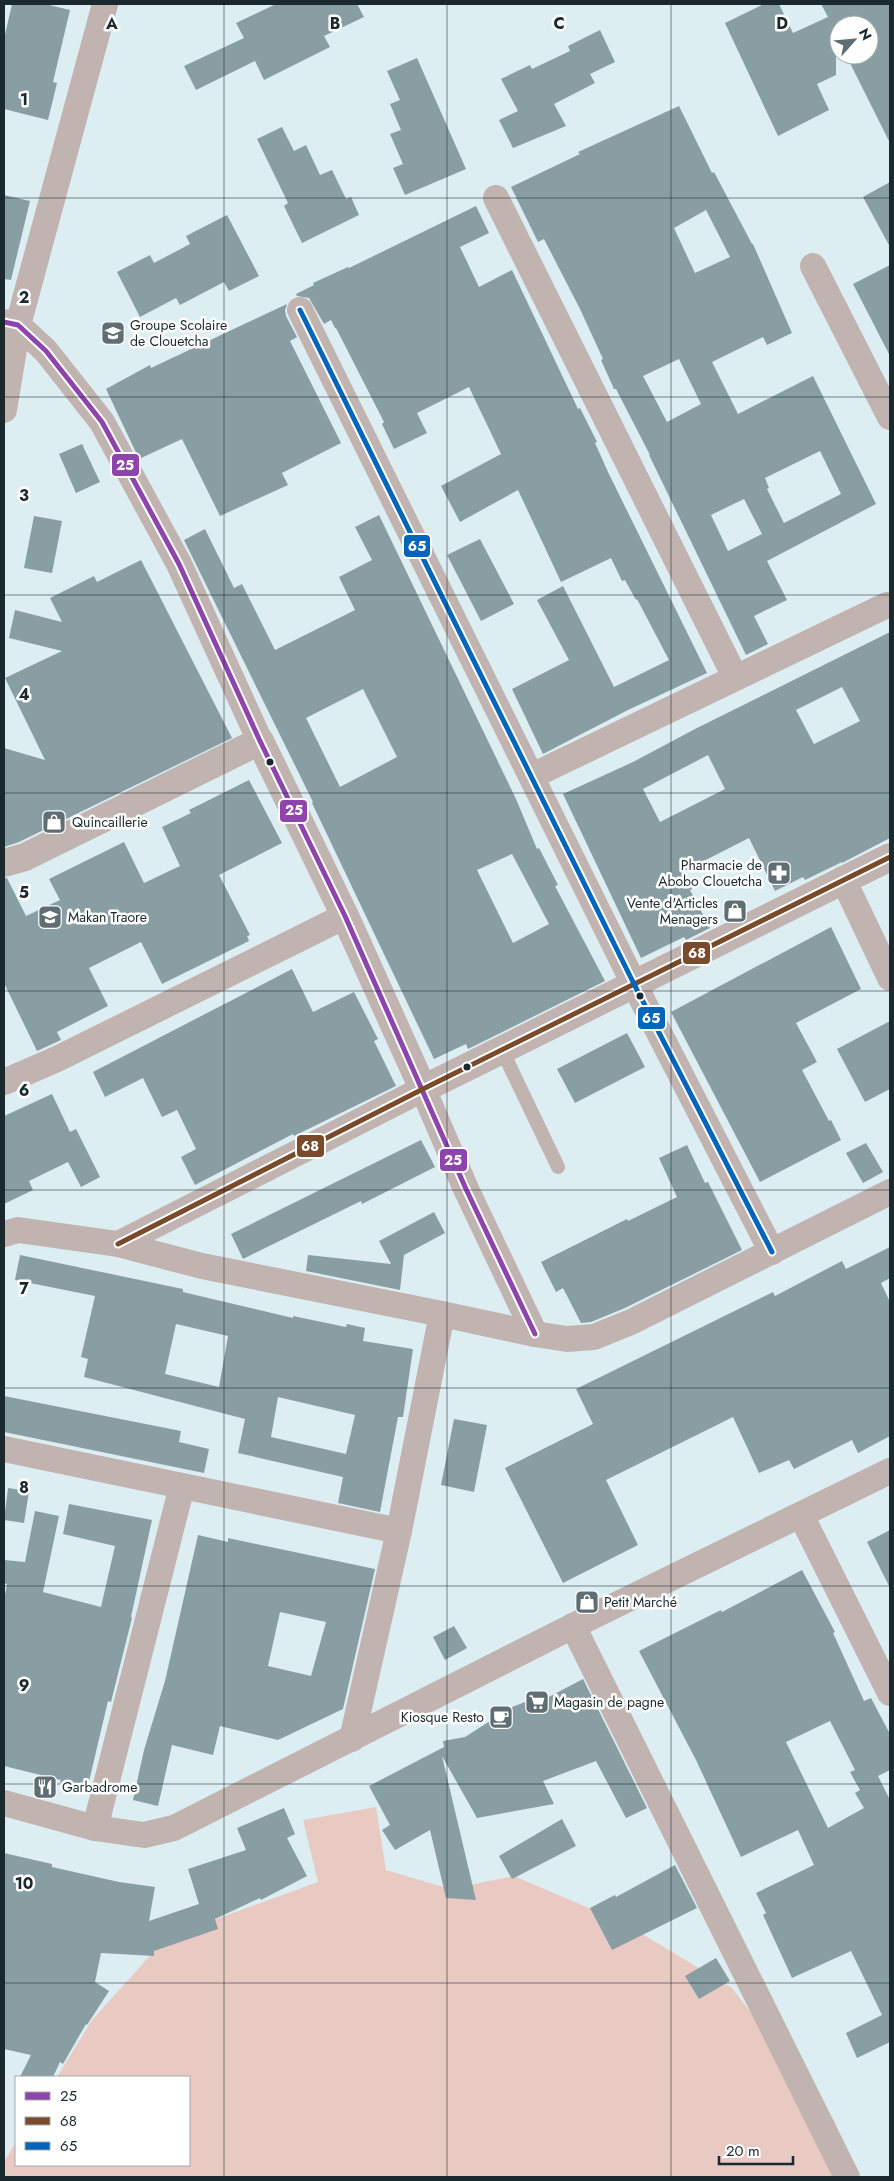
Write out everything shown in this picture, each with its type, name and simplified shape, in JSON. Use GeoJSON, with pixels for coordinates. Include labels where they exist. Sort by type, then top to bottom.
{"type":"FeatureCollection","features":[{"type":"Feature","properties":{"kind":"street"},"geometry":{"type":"LineString","coordinates":[[4,410],[11,324],[105,4]]}},
{"type":"Feature","properties":{"kind":"street"},"geometry":{"type":"LineString","coordinates":[[496,198],[735,677]]}},
{"type":"Feature","properties":{"kind":"street"},"geometry":{"type":"LineString","coordinates":[[813,266],[890,417]]}},
{"type":"Feature","properties":{"kind":"street"},"geometry":{"type":"LineString","coordinates":[[300,310],[634,984],[772,1252]]}},
{"type":"Feature","properties":{"kind":"street"},"geometry":{"type":"LineString","coordinates":[[11,324],[46,351],[102,422],[179,564],[260,741],[345,916],[466,1190],[535,1334]]}},
{"type":"Feature","properties":{"kind":"street"},"geometry":{"type":"LineString","coordinates":[[532,776],[887,604]]}},
{"type":"Feature","properties":{"kind":"street"},"geometry":{"type":"LineString","coordinates":[[4,863],[25,857],[260,741]]}},
{"type":"Feature","properties":{"kind":"street"},"geometry":{"type":"LineString","coordinates":[[118,1244],[423,1089],[890,856]]}},
{"type":"Feature","properties":{"kind":"street"},"geometry":{"type":"LineString","coordinates":[[843,879],[890,978]]}},
{"type":"Feature","properties":{"kind":"street"},"geometry":{"type":"LineString","coordinates":[[4,1082],[66,1055],[345,916]]}},
{"type":"Feature","properties":{"kind":"street"},"geometry":{"type":"LineString","coordinates":[[4,1234],[18,1230],[118,1244],[211,1268],[535,1334],[567,1338],[594,1337],[631,1322],[890,1192]]}},
{"type":"Feature","properties":{"kind":"street"},"geometry":{"type":"LineString","coordinates":[[352,1738],[399,1532],[442,1314]]}},
{"type":"Feature","properties":{"kind":"street"},"geometry":{"type":"LineString","coordinates":[[4,1449],[399,1532]]}},
{"type":"Feature","properties":{"kind":"street"},"geometry":{"type":"LineString","coordinates":[[4,1803],[95,1828],[144,1835],[174,1828],[573,1626],[890,1471]]}},
{"type":"Feature","properties":{"kind":"street"},"geometry":{"type":"LineString","coordinates":[[95,1828],[182,1486]]}},
{"type":"Feature","properties":{"kind":"street"},"geometry":{"type":"LineString","coordinates":[[801,1515],[890,1693]]}},
{"type":"Feature","properties":{"kind":"street"},"geometry":{"type":"LineString","coordinates":[[573,1626],[847,2177]]}},
{"type":"Feature","properties":{"kind":"lane"},"geometry":{"type":"LineString","coordinates":[[502,1050],[558,1167]]}},
{"type":"Feature","properties":{"kind":"shaded area"},"geometry":{"type":"Polygon","coordinates":[[[376,1807],[386,1870],[450,1889],[514,1876],[624,1923],[732,1988],[835,2122],[850,2177],[4,2177],[4,2162],[15,2144],[15,2166],[190,2166],[190,2076],[58,2076],[92,2020],[167,1937],[318,1882],[303,1820],[376,1807]]]}},
{"type":"Feature","properties":{"kind":"building"},"geometry":{"type":"Polygon","coordinates":[[[12,4],[45,4],[70,10],[53,82],[57,83],[48,120],[4,109],[4,39],[12,4]]]}},
{"type":"Feature","properties":{"kind":"building"},"geometry":{"type":"Polygon","coordinates":[[[276,4],[357,4],[364,17],[324,36],[330,47],[264,80],[255,61],[196,90],[184,66],[244,38],[236,23],[276,4]]]}},
{"type":"Feature","properties":{"kind":"building"},"geometry":{"type":"Polygon","coordinates":[[[764,4],[779,4],[793,33],[828,17],[821,4],[890,4],[890,143],[851,65],[879,65],[879,15],[829,15],[829,65],[836,65],[836,75],[817,84],[829,110],[778,136],[725,23],[764,4]]]}},
{"type":"Feature","properties":{"kind":"building"},"geometry":{"type":"Polygon","coordinates":[[[600,30],[615,62],[590,74],[595,83],[554,104],[566,126],[513,148],[499,120],[518,111],[501,79],[530,65],[532,69],[570,51],[568,46],[600,30]]]}},
{"type":"Feature","properties":{"kind":"building"},"geometry":{"type":"Polygon","coordinates":[[[417,58],[466,169],[405,195],[393,168],[403,164],[390,134],[401,130],[390,104],[400,100],[387,71],[417,58]]]}},
{"type":"Feature","properties":{"kind":"building"},"geometry":{"type":"Polygon","coordinates":[[[679,106],[712,173],[714,172],[753,244],[792,333],[767,345],[763,337],[712,362],[738,414],[813,376],[876,504],[767,561],[787,600],[754,616],[768,644],[746,655],[650,455],[616,389],[614,389],[601,360],[603,359],[580,309],[544,239],[538,242],[511,187],[580,154],[578,152],[679,106]],[[706,210],[674,228],[695,273],[730,257],[706,210]],[[679,359],[643,376],[667,422],[701,404],[679,359]],[[820,451],[765,478],[769,488],[767,489],[784,523],[841,494],[820,451]],[[744,499],[711,515],[728,551],[762,534],[744,499]]]}},
{"type":"Feature","properties":{"kind":"building"},"geometry":{"type":"Polygon","coordinates":[[[282,127],[294,151],[306,145],[320,175],[332,170],[346,199],[351,197],[359,215],[302,243],[284,206],[288,203],[257,139],[282,127]]]}},
{"type":"Feature","properties":{"kind":"building"},"geometry":{"type":"Polygon","coordinates":[[[890,182],[890,247],[863,197],[890,182]]]}},
{"type":"Feature","properties":{"kind":"building"},"geometry":{"type":"Polygon","coordinates":[[[4,195],[30,201],[11,280],[4,279],[4,195]]]}},
{"type":"Feature","properties":{"kind":"building"},"geometry":{"type":"Polygon","coordinates":[[[476,206],[489,233],[460,247],[479,287],[512,270],[578,409],[580,408],[597,442],[595,443],[608,472],[707,673],[628,710],[543,754],[512,689],[569,660],[537,600],[563,586],[614,687],[669,660],[637,599],[625,580],[622,581],[611,558],[561,582],[518,490],[460,522],[441,486],[501,454],[469,387],[417,413],[427,433],[394,449],[382,424],[384,422],[331,320],[324,324],[309,298],[297,296],[296,294],[314,285],[313,283],[349,268],[476,206]]]}},
{"type":"Feature","properties":{"kind":"building"},"geometry":{"type":"Polygon","coordinates":[[[227,215],[259,276],[229,291],[224,282],[180,305],[176,298],[140,317],[117,272],[150,255],[154,263],[190,244],[186,236],[227,215]]]}},
{"type":"Feature","properties":{"kind":"building"},"geometry":{"type":"Polygon","coordinates":[[[890,265],[890,356],[853,284],[890,265]]]}},
{"type":"Feature","properties":{"kind":"building"},"geometry":{"type":"Polygon","coordinates":[[[287,304],[286,316],[297,337],[290,341],[341,443],[282,473],[288,485],[220,516],[182,439],[139,459],[106,389],[150,365],[151,368],[287,304]]]}},
{"type":"Feature","properties":{"kind":"building"},"geometry":{"type":"Polygon","coordinates":[[[82,444],[100,482],[76,493],[59,454],[82,444]]]}},
{"type":"Feature","properties":{"kind":"building"},"geometry":{"type":"Polygon","coordinates":[[[379,515],[516,799],[537,849],[539,848],[558,885],[555,886],[605,981],[468,1049],[466,1044],[434,1059],[313,802],[184,540],[205,529],[234,588],[242,584],[275,650],[355,610],[339,577],[372,560],[355,527],[379,515]],[[363,689],[306,718],[340,787],[397,757],[363,689]],[[512,854],[477,870],[513,943],[549,924],[512,854]]]}},
{"type":"Feature","properties":{"kind":"building"},"geometry":{"type":"Polygon","coordinates":[[[34,516],[62,521],[52,573],[24,568],[34,516]]]}},
{"type":"Feature","properties":{"kind":"building"},"geometry":{"type":"Polygon","coordinates":[[[480,539],[514,604],[481,621],[447,555],[480,539]]]}},
{"type":"Feature","properties":{"kind":"building"},"geometry":{"type":"Polygon","coordinates":[[[141,560],[232,738],[19,842],[4,847],[4,748],[45,760],[5,678],[62,651],[9,638],[15,610],[62,622],[50,598],[94,576],[97,582],[141,560]]]}},
{"type":"Feature","properties":{"kind":"building"},"geometry":{"type":"Polygon","coordinates":[[[890,632],[890,838],[842,863],[805,880],[803,877],[775,891],[749,838],[684,871],[692,889],[690,890],[710,928],[686,940],[684,937],[641,958],[563,794],[633,762],[890,632]],[[842,687],[796,710],[814,744],[860,721],[842,687]],[[708,755],[643,789],[660,822],[725,789],[708,755]]]}},
{"type":"Feature","properties":{"kind":"building"},"geometry":{"type":"Polygon","coordinates":[[[249,780],[282,843],[219,875],[250,935],[247,936],[249,941],[162,984],[141,942],[89,968],[108,1006],[57,1032],[61,1040],[37,1051],[4,983],[4,878],[7,878],[26,916],[60,900],[49,879],[124,842],[144,883],[180,866],[162,827],[191,813],[189,810],[249,780]]]}},
{"type":"Feature","properties":{"kind":"building"},"geometry":{"type":"Polygon","coordinates":[[[831,927],[861,989],[796,1023],[817,1062],[802,1070],[841,1140],[760,1182],[671,1012],[831,927]]]}},
{"type":"Feature","properties":{"kind":"building"},"geometry":{"type":"Polygon","coordinates":[[[292,969],[313,1012],[354,992],[378,1039],[374,1041],[396,1086],[294,1136],[293,1134],[195,1185],[181,1157],[196,1149],[177,1110],[162,1117],[143,1078],[105,1097],[93,1072],[292,969]]]}},
{"type":"Feature","properties":{"kind":"building"},"geometry":{"type":"Polygon","coordinates":[[[890,1021],[890,1089],[865,1102],[837,1049],[890,1021]]]}},
{"type":"Feature","properties":{"kind":"building"},"geometry":{"type":"Polygon","coordinates":[[[627,1033],[645,1067],[575,1103],[557,1069],[627,1033]]]}},
{"type":"Feature","properties":{"kind":"building"},"geometry":{"type":"Polygon","coordinates":[[[52,1094],[70,1132],[76,1129],[100,1177],[81,1187],[68,1162],[29,1181],[33,1190],[4,1204],[4,1116],[52,1094]]]}},
{"type":"Feature","properties":{"kind":"building"},"geometry":{"type":"Polygon","coordinates":[[[421,1140],[435,1167],[362,1204],[361,1201],[243,1259],[231,1234],[421,1140]]]}},
{"type":"Feature","properties":{"kind":"building"},"geometry":{"type":"Polygon","coordinates":[[[866,1143],[883,1172],[863,1183],[846,1153],[866,1143]]]}},
{"type":"Feature","properties":{"kind":"building"},"geometry":{"type":"Polygon","coordinates":[[[687,1145],[705,1183],[708,1182],[742,1250],[625,1308],[591,1322],[581,1323],[563,1288],[556,1292],[541,1262],[627,1219],[628,1221],[677,1197],[659,1158],[687,1145]]]}},
{"type":"Feature","properties":{"kind":"building"},"geometry":{"type":"Polygon","coordinates":[[[434,1212],[445,1233],[404,1255],[400,1290],[306,1271],[308,1255],[391,1264],[379,1241],[434,1212]]]}},
{"type":"Feature","properties":{"kind":"building"},"geometry":{"type":"Polygon","coordinates":[[[890,1247],[890,1278],[881,1283],[890,1302],[890,1436],[858,1453],[852,1440],[794,1469],[789,1460],[759,1473],[733,1417],[606,1480],[638,1545],[563,1583],[505,1468],[593,1424],[576,1389],[773,1292],[775,1296],[842,1261],[846,1269],[890,1247]]]}},
{"type":"Feature","properties":{"kind":"building"},"geometry":{"type":"Polygon","coordinates":[[[20,1255],[183,1289],[183,1292],[293,1318],[293,1316],[346,1327],[347,1324],[365,1328],[363,1341],[413,1349],[403,1417],[398,1417],[380,1512],[338,1503],[343,1477],[238,1453],[245,1419],[84,1377],[88,1359],[81,1357],[95,1296],[15,1280],[20,1255]],[[176,1324],[165,1374],[219,1387],[228,1336],[176,1324]],[[278,1397],[271,1437],[346,1454],[355,1415],[278,1397]]]}},
{"type":"Feature","properties":{"kind":"building"},"geometry":{"type":"Polygon","coordinates":[[[4,1396],[181,1431],[179,1442],[209,1449],[204,1473],[4,1432],[4,1396]]]}},
{"type":"Feature","properties":{"kind":"building"},"geometry":{"type":"Polygon","coordinates":[[[454,1419],[487,1425],[474,1492],[441,1485],[454,1419]]]}},
{"type":"Feature","properties":{"kind":"building"},"geometry":{"type":"Polygon","coordinates":[[[8,1488],[29,1491],[24,1523],[4,1520],[8,1488]]]}},
{"type":"Feature","properties":{"kind":"building"},"geometry":{"type":"Polygon","coordinates":[[[69,1504],[152,1520],[132,1618],[111,1702],[108,1701],[87,1790],[60,1783],[61,1780],[4,1766],[4,1601],[7,1584],[4,1583],[4,1560],[25,1562],[35,1511],[59,1516],[43,1592],[101,1607],[115,1546],[63,1534],[69,1504]]]}},
{"type":"Feature","properties":{"kind":"building"},"geometry":{"type":"Polygon","coordinates":[[[890,1530],[890,1588],[867,1542],[890,1530]]]}},
{"type":"Feature","properties":{"kind":"building"},"geometry":{"type":"Polygon","coordinates":[[[198,1535],[228,1542],[228,1538],[375,1569],[343,1709],[278,1740],[220,1726],[213,1755],[172,1745],[158,1806],[133,1800],[144,1750],[165,1681],[198,1535]],[[280,1612],[268,1666],[311,1676],[326,1622],[280,1612]]]}},
{"type":"Feature","properties":{"kind":"building"},"geometry":{"type":"Polygon","coordinates":[[[802,1570],[835,1632],[833,1633],[864,1701],[871,1698],[890,1734],[890,1770],[878,1776],[890,1800],[890,2042],[857,2058],[846,2033],[882,2015],[851,1951],[792,1978],[763,1915],[766,1913],[756,1893],[814,1865],[798,1830],[741,1857],[696,1760],[639,1651],[721,1610],[722,1612],[802,1570]],[[830,1721],[786,1742],[828,1828],[864,1808],[855,1793],[860,1790],[850,1772],[855,1770],[830,1721]]]}},
{"type":"Feature","properties":{"kind":"building"},"geometry":{"type":"Polygon","coordinates":[[[454,1626],[467,1648],[445,1660],[433,1637],[454,1626]]]}},
{"type":"Feature","properties":{"kind":"building"},"geometry":{"type":"Polygon","coordinates":[[[583,1679],[647,1808],[626,1818],[596,1761],[543,1781],[554,1804],[477,1818],[442,1756],[476,1900],[446,1898],[430,1830],[395,1850],[382,1830],[390,1825],[369,1786],[444,1747],[443,1741],[465,1737],[512,1707],[541,1696],[543,1700],[583,1679]]]}},
{"type":"Feature","properties":{"kind":"building"},"geometry":{"type":"Polygon","coordinates":[[[284,1808],[295,1834],[287,1838],[307,1876],[261,1900],[260,1898],[215,1919],[218,1929],[154,1951],[154,1956],[101,1953],[95,1982],[109,1991],[86,2024],[63,2064],[60,2062],[53,2076],[20,2076],[31,2055],[4,2049],[4,1853],[52,1864],[52,1867],[119,1882],[155,1887],[149,1921],[199,1904],[188,1869],[246,1850],[237,1828],[284,1808]]]}},
{"type":"Feature","properties":{"kind":"building"},"geometry":{"type":"Polygon","coordinates":[[[562,1819],[576,1846],[512,1879],[499,1856],[562,1819]]]}},
{"type":"Feature","properties":{"kind":"building"},"geometry":{"type":"Polygon","coordinates":[[[675,1865],[697,1908],[612,1950],[590,1908],[615,1895],[616,1897],[675,1865]]]}},
{"type":"Feature","properties":{"kind":"building"},"geometry":{"type":"Polygon","coordinates":[[[716,1958],[730,1981],[699,1999],[685,1976],[716,1958]]]}},
{"type":"Feature","properties":{"kind":"transit line","name":"65"},"geometry":{"type":"LineString","coordinates":[[300,310],[634,984],[772,1252]]}},
{"type":"Feature","properties":{"kind":"transit line","name":"25"},"geometry":{"type":"LineString","coordinates":[[4,322],[18,325],[46,351],[102,422],[179,564],[260,741],[345,916],[466,1189],[535,1334]]}},
{"type":"Feature","properties":{"kind":"transit line","name":"68"},"geometry":{"type":"LineString","coordinates":[[118,1244],[423,1089],[890,857]]}},
{"type":"Feature","properties":{"kind":"place","name":"Groupe Scolaire de Clouetcha"},"geometry":{"type":"Point","coordinates":[113,333]}},
{"type":"Feature","properties":{"kind":"place","name":"Quincaillerie"},"geometry":{"type":"Point","coordinates":[54,822]}},
{"type":"Feature","properties":{"kind":"place","name":"Pharmacie de Abobo Clouetcha"},"geometry":{"type":"Point","coordinates":[779,873]}},
{"type":"Feature","properties":{"kind":"place","name":"Vente d'Articles Menagers"},"geometry":{"type":"Point","coordinates":[735,911]}},
{"type":"Feature","properties":{"kind":"place","name":"Makan Traore"},"geometry":{"type":"Point","coordinates":[50,917]}},
{"type":"Feature","properties":{"kind":"place","name":"Petit Marché"},"geometry":{"type":"Point","coordinates":[587,1602]}},
{"type":"Feature","properties":{"kind":"place","name":"Magasin de pagne"},"geometry":{"type":"Point","coordinates":[537,1702]}},
{"type":"Feature","properties":{"kind":"place","name":"Kiosque Resto"},"geometry":{"type":"Point","coordinates":[501,1717]}},
{"type":"Feature","properties":{"kind":"place","name":"Garbadrome"},"geometry":{"type":"Point","coordinates":[45,1787]}}]}
